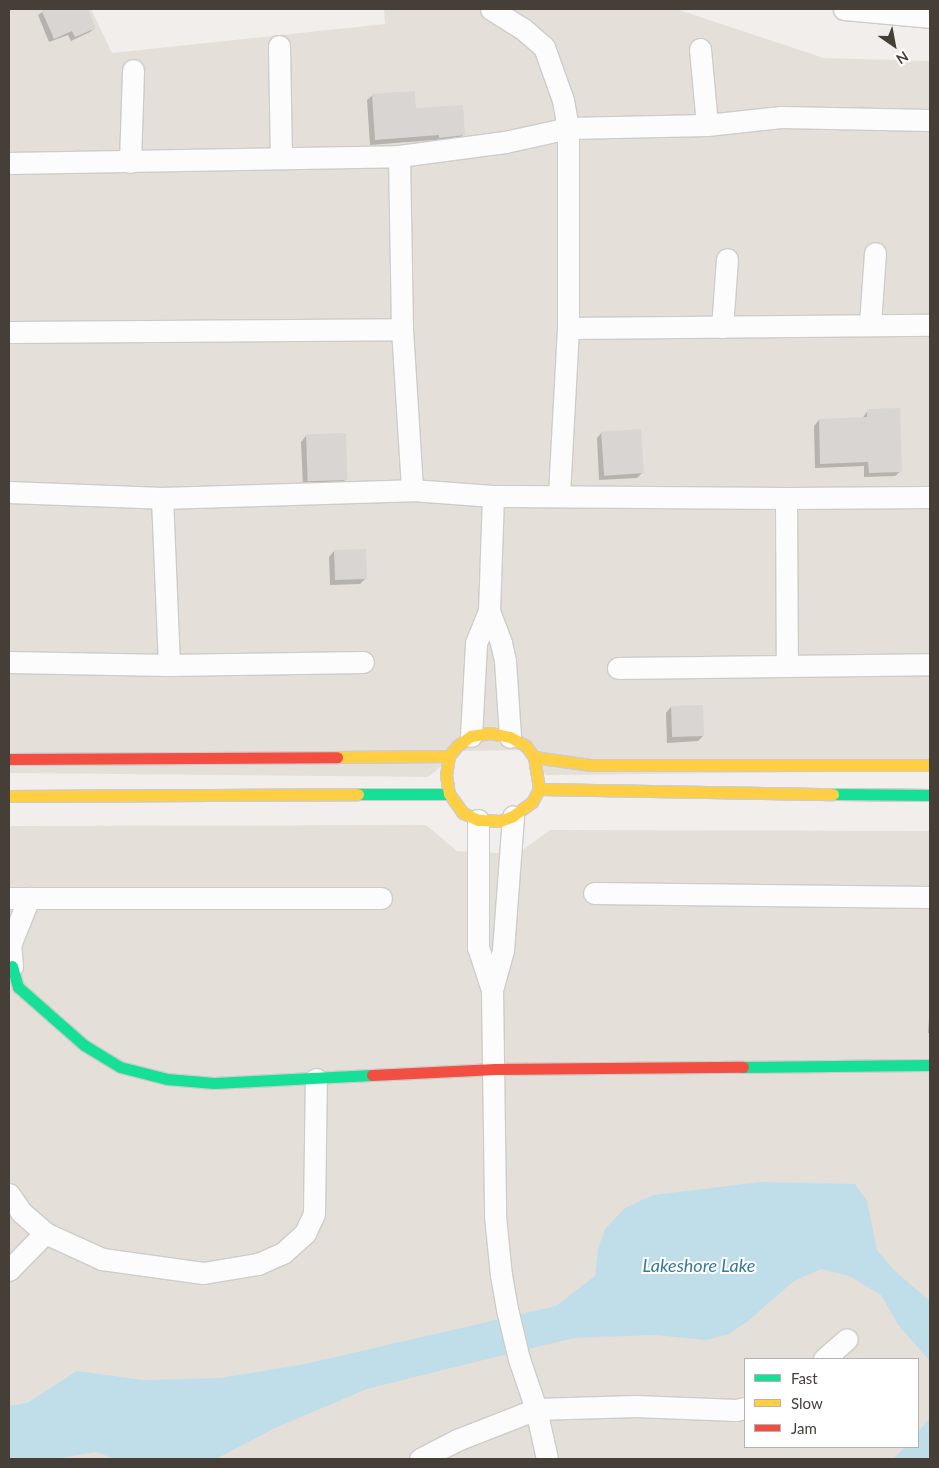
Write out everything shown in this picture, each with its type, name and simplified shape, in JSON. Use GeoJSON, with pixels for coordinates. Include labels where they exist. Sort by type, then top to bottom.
{"type":"FeatureCollection","features":[{"type":"Feature","properties":{"kind":"street"},"geometry":{"type":"LineString","coordinates":[[491,9],[522,28],[544,47],[563,100],[568,128],[568,328],[559,496]]}},
{"type":"Feature","properties":{"kind":"street"},"geometry":{"type":"LineString","coordinates":[[844,9],[930,17]]}},
{"type":"Feature","properties":{"kind":"street"},"geometry":{"type":"LineString","coordinates":[[279,46],[281,158]]}},
{"type":"Feature","properties":{"kind":"street"},"geometry":{"type":"LineString","coordinates":[[700,49],[707,125]]}},
{"type":"Feature","properties":{"kind":"street"},"geometry":{"type":"LineString","coordinates":[[130,162],[134,70]]}},
{"type":"Feature","properties":{"kind":"street"},"geometry":{"type":"LineString","coordinates":[[9,163],[399,156],[505,142],[568,128],[707,125],[781,117],[930,120]]}},
{"type":"Feature","properties":{"kind":"street"},"geometry":{"type":"LineString","coordinates":[[399,156],[402,329],[412,490]]}},
{"type":"Feature","properties":{"kind":"street"},"geometry":{"type":"LineString","coordinates":[[870,324],[875,254]]}},
{"type":"Feature","properties":{"kind":"street"},"geometry":{"type":"LineString","coordinates":[[722,327],[727,259]]}},
{"type":"Feature","properties":{"kind":"street"},"geometry":{"type":"LineString","coordinates":[[568,328],[930,325]]}},
{"type":"Feature","properties":{"kind":"street"},"geometry":{"type":"LineString","coordinates":[[9,332],[402,329]]}},
{"type":"Feature","properties":{"kind":"street"},"geometry":{"type":"LineString","coordinates":[[9,492],[162,498],[412,490],[493,496],[930,497]]}},
{"type":"Feature","properties":{"kind":"street"},"geometry":{"type":"LineString","coordinates":[[471,736],[476,643],[489,611],[493,496]]}},
{"type":"Feature","properties":{"kind":"street"},"geometry":{"type":"LineString","coordinates":[[162,498],[169,664]]}},
{"type":"Feature","properties":{"kind":"street"},"geometry":{"type":"LineString","coordinates":[[786,498],[787,664]]}},
{"type":"Feature","properties":{"kind":"street"},"geometry":{"type":"LineString","coordinates":[[489,611],[501,643],[505,661],[510,737]]}},
{"type":"Feature","properties":{"kind":"street"},"geometry":{"type":"LineString","coordinates":[[9,662],[169,664],[363,662]]}},
{"type":"Feature","properties":{"kind":"street"},"geometry":{"type":"LineString","coordinates":[[618,668],[787,664],[930,664]]}},
{"type":"Feature","properties":{"kind":"street"},"geometry":{"type":"LineString","coordinates":[[490,733],[510,737],[526,746],[534,757],[539,789],[532,802],[513,816],[500,821],[478,820],[463,813],[449,794],[446,775],[449,756],[457,746],[471,736],[490,733]]}},
{"type":"Feature","properties":{"kind":"street"},"geometry":{"type":"LineString","coordinates":[[9,759],[449,756]]}},
{"type":"Feature","properties":{"kind":"street"},"geometry":{"type":"LineString","coordinates":[[534,757],[592,765],[930,765]]}},
{"type":"Feature","properties":{"kind":"street"},"geometry":{"type":"LineString","coordinates":[[539,789],[930,795]]}},
{"type":"Feature","properties":{"kind":"street"},"geometry":{"type":"LineString","coordinates":[[9,796],[449,794]]}},
{"type":"Feature","properties":{"kind":"street"},"geometry":{"type":"LineString","coordinates":[[492,990],[503,950],[513,816]]}},
{"type":"Feature","properties":{"kind":"street"},"geometry":{"type":"LineString","coordinates":[[478,820],[478,947],[492,990],[495,1069],[495,1216],[508,1313],[519,1359],[536,1409],[547,1459]]}},
{"type":"Feature","properties":{"kind":"street"},"geometry":{"type":"LineString","coordinates":[[594,893],[930,897]]}},
{"type":"Feature","properties":{"kind":"street"},"geometry":{"type":"LineString","coordinates":[[381,898],[19,898],[10,945],[10,967],[18,987],[33,998],[84,1045],[120,1067],[166,1079],[214,1083],[495,1069],[930,1065]]}},
{"type":"Feature","properties":{"kind":"street"},"geometry":{"type":"LineString","coordinates":[[9,1194],[21,1212],[45,1233],[102,1259],[203,1273],[258,1264],[283,1253],[305,1233],[314,1214],[316,1079]]}},
{"type":"Feature","properties":{"kind":"street"},"geometry":{"type":"LineString","coordinates":[[9,1270],[45,1233]]}},
{"type":"Feature","properties":{"kind":"street"},"geometry":{"type":"LineString","coordinates":[[825,1358],[847,1339]]}},
{"type":"Feature","properties":{"kind":"street"},"geometry":{"type":"LineString","coordinates":[[420,1459],[457,1440],[536,1409],[635,1406],[736,1410],[744,1408]]}},
{"type":"Feature","properties":{"kind":"shaded area"},"geometry":{"type":"Polygon","coordinates":[[[9,9],[91,9],[112,53],[385,24],[384,9],[676,9],[824,58],[930,61],[930,771],[546,775],[522,750],[459,751],[428,777],[9,773],[9,9]]]}},
{"type":"Feature","properties":{"kind":"shaded area"},"geometry":{"type":"Polygon","coordinates":[[[426,825],[457,851],[517,854],[550,830],[930,831],[930,1459],[9,1459],[9,826],[426,825]]]}},
{"type":"Feature","properties":{"kind":"water","name":"Lakeshore Lake"},"geometry":{"type":"Polygon","coordinates":[[[761,1182],[855,1184],[867,1201],[877,1250],[895,1271],[930,1301],[930,1361],[898,1325],[881,1295],[849,1276],[821,1269],[794,1281],[748,1321],[729,1334],[707,1340],[655,1335],[574,1338],[463,1365],[367,1389],[277,1427],[216,1459],[115,1459],[96,1452],[55,1459],[9,1459],[9,1406],[27,1403],[77,1371],[143,1380],[220,1378],[305,1364],[556,1306],[595,1276],[598,1249],[605,1229],[625,1208],[653,1195],[761,1182]]]}},
{"type":"Feature","properties":{"kind":"water"},"geometry":{"type":"Polygon","coordinates":[[[930,1418],[930,1459],[893,1459],[904,1448],[919,1448],[919,1431],[930,1418]]]}},
{"type":"Feature","properties":{"kind":"building"},"geometry":{"type":"Polygon","coordinates":[[[41,9],[88,9],[96,28],[75,37],[72,31],[54,39],[41,9]]]}},
{"type":"Feature","properties":{"kind":"building"},"geometry":{"type":"Polygon","coordinates":[[[415,91],[416,108],[463,105],[465,135],[439,138],[439,135],[375,140],[372,94],[415,91]]]}},
{"type":"Feature","properties":{"kind":"building"},"geometry":{"type":"Polygon","coordinates":[[[900,408],[902,472],[869,473],[868,462],[820,464],[819,419],[867,417],[867,409],[900,408]]]}},
{"type":"Feature","properties":{"kind":"building"},"geometry":{"type":"Polygon","coordinates":[[[641,429],[644,473],[604,476],[601,432],[641,429]]]}},
{"type":"Feature","properties":{"kind":"building"},"geometry":{"type":"Polygon","coordinates":[[[346,433],[348,480],[308,481],[306,434],[346,433]]]}},
{"type":"Feature","properties":{"kind":"building"},"geometry":{"type":"Polygon","coordinates":[[[366,549],[367,579],[335,580],[334,550],[366,549]]]}},
{"type":"Feature","properties":{"kind":"building"},"geometry":{"type":"Polygon","coordinates":[[[703,705],[704,736],[672,737],[671,706],[703,705]]]}},
{"type":"Feature","properties":{"kind":"traffic: fast"},"geometry":{"type":"LineString","coordinates":[[358,794],[449,794]]}},
{"type":"Feature","properties":{"kind":"traffic: fast"},"geometry":{"type":"LineString","coordinates":[[833,794],[930,795]]}},
{"type":"Feature","properties":{"kind":"traffic: fast"},"geometry":{"type":"LineString","coordinates":[[12,966],[18,987],[84,1045],[120,1067],[167,1079],[214,1083],[372,1075]]}},
{"type":"Feature","properties":{"kind":"traffic: fast"},"geometry":{"type":"LineString","coordinates":[[743,1067],[930,1065]]}},
{"type":"Feature","properties":{"kind":"traffic: slow"},"geometry":{"type":"LineString","coordinates":[[490,733],[510,737],[526,746],[534,757],[539,789],[532,802],[513,816],[500,821],[478,820],[463,813],[449,794],[446,775],[449,756],[457,746],[471,736],[490,733]]}},
{"type":"Feature","properties":{"kind":"traffic: slow"},"geometry":{"type":"LineString","coordinates":[[337,757],[449,756]]}},
{"type":"Feature","properties":{"kind":"traffic: slow"},"geometry":{"type":"LineString","coordinates":[[534,757],[591,765],[930,765]]}},
{"type":"Feature","properties":{"kind":"traffic: slow"},"geometry":{"type":"LineString","coordinates":[[539,789],[833,794]]}},
{"type":"Feature","properties":{"kind":"traffic: slow"},"geometry":{"type":"LineString","coordinates":[[9,796],[358,794]]}},
{"type":"Feature","properties":{"kind":"traffic: jam"},"geometry":{"type":"LineString","coordinates":[[9,759],[337,757]]}},
{"type":"Feature","properties":{"kind":"traffic: jam"},"geometry":{"type":"LineString","coordinates":[[372,1075],[495,1069],[743,1067]]}}]}
